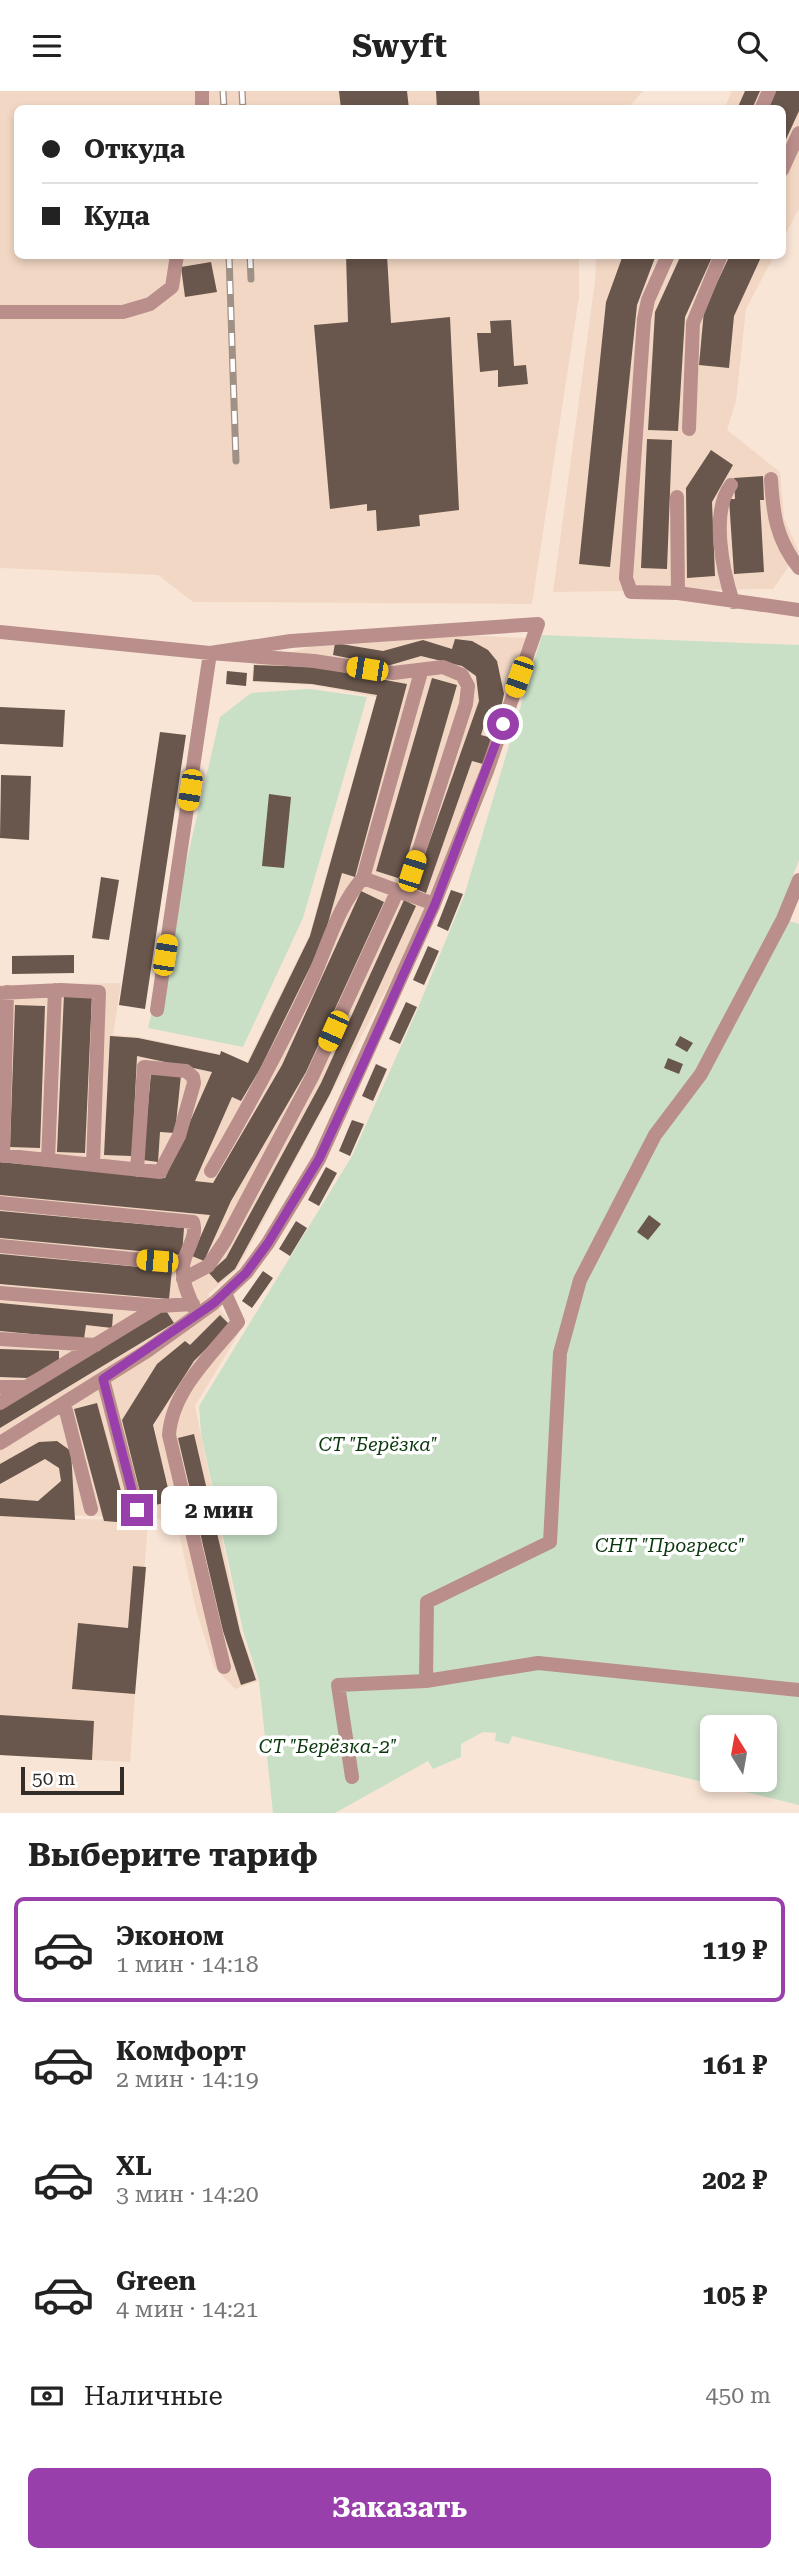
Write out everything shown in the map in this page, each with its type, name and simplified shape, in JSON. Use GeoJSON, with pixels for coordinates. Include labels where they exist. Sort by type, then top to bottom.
{"type":"FeatureCollection","features":[{"type":"Feature","properties":{"kind":"lane"},"geometry":{"type":"LineString","coordinates":[[786,161],[799,133]]}},
{"type":"Feature","properties":{"kind":"lane"},"geometry":{"type":"LineString","coordinates":[[0,312],[123,312],[150,304],[172,287],[176,259]]}},
{"type":"Feature","properties":{"kind":"lane"},"geometry":{"type":"LineString","coordinates":[[666,259],[649,300],[645,319],[626,578],[631,592],[678,593],[799,610]]}},
{"type":"Feature","properties":{"kind":"lane"},"geometry":{"type":"LineString","coordinates":[[689,429],[693,323],[720,259]]}},
{"type":"Feature","properties":{"kind":"lane"},"geometry":{"type":"LineString","coordinates":[[771,479],[773,518],[783,548],[799,568]]}},
{"type":"Feature","properties":{"kind":"lane"},"geometry":{"type":"LineString","coordinates":[[731,485],[721,506],[723,571],[733,602]]}},
{"type":"Feature","properties":{"kind":"lane"},"geometry":{"type":"LineString","coordinates":[[677,498],[678,593]]}},
{"type":"Feature","properties":{"kind":"lane"},"geometry":{"type":"LineString","coordinates":[[0,1443],[103,1379],[195,1310],[225,1293],[246,1273],[268,1243],[319,1159],[435,904],[538,624],[291,641],[210,653]]}},
{"type":"Feature","properties":{"kind":"lane"},"geometry":{"type":"LineString","coordinates":[[0,632],[314,661],[393,673],[421,672],[443,667],[462,675],[468,686],[466,704],[401,893],[312,1077],[225,1241],[208,1266],[183,1271],[0,1246]]}},
{"type":"Feature","properties":{"kind":"lane"},"geometry":{"type":"LineString","coordinates":[[157,1010],[210,653]]}},
{"type":"Feature","properties":{"kind":"lane"},"geometry":{"type":"LineString","coordinates":[[211,1171],[272,1064],[328,947],[348,895],[363,878],[421,672]]}},
{"type":"Feature","properties":{"kind":"lane"},"geometry":{"type":"LineString","coordinates":[[363,878],[435,904]]}},
{"type":"Feature","properties":{"kind":"lane"},"geometry":{"type":"LineString","coordinates":[[426,1681],[427,1602],[550,1542],[560,1353],[580,1280],[655,1135],[701,1074],[783,919],[799,880]]}},
{"type":"Feature","properties":{"kind":"lane"},"geometry":{"type":"LineString","coordinates":[[48,1160],[55,990]]}},
{"type":"Feature","properties":{"kind":"lane"},"geometry":{"type":"LineString","coordinates":[[93,1165],[101,996],[95,990],[3,993],[1,1156],[48,1160],[137,1170],[160,1172],[179,1136],[194,1083],[193,1077],[186,1071],[144,1067],[137,1170]]}},
{"type":"Feature","properties":{"kind":"lane"},"geometry":{"type":"LineString","coordinates":[[0,1203],[193,1222],[194,1235],[183,1271],[195,1310]]}},
{"type":"Feature","properties":{"kind":"lane"},"geometry":{"type":"LineString","coordinates":[[0,1293],[195,1310]]}},
{"type":"Feature","properties":{"kind":"lane"},"geometry":{"type":"LineString","coordinates":[[224,1667],[169,1435],[170,1419],[178,1401],[238,1322],[225,1293]]}},
{"type":"Feature","properties":{"kind":"lane"},"geometry":{"type":"LineString","coordinates":[[0,1403],[159,1306]]}},
{"type":"Feature","properties":{"kind":"lane"},"geometry":{"type":"LineString","coordinates":[[0,1339],[97,1345]]}},
{"type":"Feature","properties":{"kind":"lane"},"geometry":{"type":"LineString","coordinates":[[103,1379],[137,1510]]}},
{"type":"Feature","properties":{"kind":"lane"},"geometry":{"type":"LineString","coordinates":[[0,1387],[26,1387]]}},
{"type":"Feature","properties":{"kind":"lane"},"geometry":{"type":"LineString","coordinates":[[64,1403],[91,1509]]}},
{"type":"Feature","properties":{"kind":"lane"},"geometry":{"type":"LineString","coordinates":[[352,1777],[338,1685],[426,1681],[538,1663],[799,1691]]}},
{"type":"Feature","properties":{"kind":"shaded area"},"geometry":{"type":"Polygon","coordinates":[[[0,91],[643,91],[631,105],[14,105],[14,259],[579,259],[579,297],[532,604],[193,602],[158,575],[0,568],[0,91]]]}},
{"type":"Feature","properties":{"kind":"shaded area"},"geometry":{"type":"Polygon","coordinates":[[[732,91],[799,91],[799,209],[786,233],[786,105],[726,105],[732,91]]]}},
{"type":"Feature","properties":{"kind":"shaded area"},"geometry":{"type":"Polygon","coordinates":[[[596,259],[772,259],[746,309],[736,401],[727,430],[780,472],[784,518],[799,552],[773,589],[553,592],[596,259]]]}},
{"type":"Feature","properties":{"kind":"shaded area"},"geometry":{"type":"Polygon","coordinates":[[[458,635],[526,638],[433,902],[237,1270],[208,1294],[239,1333],[195,1406],[241,1632],[258,1681],[235,1689],[214,1667],[196,1610],[176,1520],[0,1512],[0,985],[121,983],[113,1035],[139,1037],[219,1054],[221,1051],[247,1062],[309,936],[376,697],[312,685],[252,682],[253,663],[335,640],[458,635]]]}},
{"type":"Feature","properties":{"kind":"shaded area"},"geometry":{"type":"Polygon","coordinates":[[[0,1516],[148,1521],[130,1762],[0,1755],[0,1516]]]}},
{"type":"Feature","properties":{"kind":"green space","name":"СТ \"Берёзка\""},"geometry":{"type":"Polygon","coordinates":[[[542,635],[799,645],[799,860],[777,917],[799,924],[799,1805],[745,1792],[777,1792],[777,1715],[700,1715],[700,1781],[512,1736],[509,1744],[495,1741],[496,1733],[483,1732],[461,1744],[461,1757],[433,1769],[428,1761],[335,1813],[273,1813],[259,1681],[243,1631],[201,1434],[199,1406],[352,1156],[464,896],[542,635]]]}},
{"type":"Feature","properties":{"kind":"green space"},"geometry":{"type":"Polygon","coordinates":[[[310,689],[367,697],[303,918],[243,1047],[148,1028],[220,717],[251,693],[310,689]]]}},
{"type":"Feature","properties":{"kind":"building"},"geometry":{"type":"Polygon","coordinates":[[[339,91],[407,91],[409,105],[341,105],[339,91]]]}},
{"type":"Feature","properties":{"kind":"building"},"geometry":{"type":"Polygon","coordinates":[[[436,91],[479,91],[480,105],[437,105],[436,91]]]}},
{"type":"Feature","properties":{"kind":"building"},"geometry":{"type":"Polygon","coordinates":[[[745,91],[760,91],[754,105],[739,105],[745,91]]]}},
{"type":"Feature","properties":{"kind":"building"},"geometry":{"type":"Polygon","coordinates":[[[775,91],[799,91],[799,111],[786,139],[786,105],[769,105],[775,91]]]}},
{"type":"Feature","properties":{"kind":"building"},"geometry":{"type":"Polygon","coordinates":[[[346,259],[387,259],[391,323],[450,317],[459,510],[419,515],[420,526],[377,531],[376,510],[367,511],[367,504],[330,509],[314,325],[348,322],[346,259]]]}},
{"type":"Feature","properties":{"kind":"building"},"geometry":{"type":"Polygon","coordinates":[[[622,259],[654,259],[637,305],[610,567],[579,564],[606,302],[622,259]]]}},
{"type":"Feature","properties":{"kind":"building"},"geometry":{"type":"Polygon","coordinates":[[[679,259],[711,259],[685,317],[678,431],[648,430],[655,312],[679,259]]]}},
{"type":"Feature","properties":{"kind":"building"},"geometry":{"type":"Polygon","coordinates":[[[728,259],[760,259],[734,316],[729,368],[699,365],[704,310],[728,259]]]}},
{"type":"Feature","properties":{"kind":"building"},"geometry":{"type":"Polygon","coordinates":[[[211,262],[217,292],[185,297],[181,267],[211,262]]]}},
{"type":"Feature","properties":{"kind":"building"},"geometry":{"type":"Polygon","coordinates":[[[511,320],[514,366],[526,365],[528,384],[498,387],[498,370],[480,372],[477,333],[491,333],[490,321],[511,320]]]}},
{"type":"Feature","properties":{"kind":"building"},"geometry":{"type":"Polygon","coordinates":[[[647,439],[672,440],[667,569],[641,568],[647,439]]]}},
{"type":"Feature","properties":{"kind":"building"},"geometry":{"type":"Polygon","coordinates":[[[711,450],[733,465],[712,502],[715,576],[687,578],[686,488],[711,450]]]}},
{"type":"Feature","properties":{"kind":"building"},"geometry":{"type":"Polygon","coordinates":[[[763,476],[764,500],[760,500],[764,572],[734,574],[729,499],[735,499],[734,478],[763,476]]]}},
{"type":"Feature","properties":{"kind":"building"},"geometry":{"type":"Polygon","coordinates":[[[455,639],[472,641],[488,650],[497,661],[504,694],[500,713],[489,709],[481,735],[492,738],[483,764],[472,761],[426,893],[413,888],[479,701],[476,676],[462,666],[421,656],[387,666],[333,655],[335,643],[383,651],[423,640],[452,649],[455,639]]]}},
{"type":"Feature","properties":{"kind":"building"},"geometry":{"type":"Polygon","coordinates":[[[254,665],[315,667],[407,684],[355,877],[342,873],[323,941],[260,1069],[241,1101],[232,1097],[195,1181],[213,1183],[282,1065],[361,891],[384,902],[306,1072],[231,1201],[204,1261],[192,1256],[210,1215],[0,1195],[0,1162],[165,1178],[212,1072],[137,1056],[132,1156],[104,1155],[110,1036],[138,1038],[220,1055],[221,1051],[248,1063],[310,936],[377,695],[312,684],[253,681],[254,665]]]}},
{"type":"Feature","properties":{"kind":"building"},"geometry":{"type":"Polygon","coordinates":[[[227,671],[247,673],[246,686],[226,684],[227,671]]]}},
{"type":"Feature","properties":{"kind":"building"},"geometry":{"type":"Polygon","coordinates":[[[432,678],[457,685],[401,879],[376,871],[432,678]]]}},
{"type":"Feature","properties":{"kind":"building"},"geometry":{"type":"Polygon","coordinates":[[[0,707],[65,710],[63,747],[0,744],[0,707]]]}},
{"type":"Feature","properties":{"kind":"building"},"geometry":{"type":"Polygon","coordinates":[[[160,732],[186,735],[145,1009],[119,1005],[160,732]]]}},
{"type":"Feature","properties":{"kind":"building"},"geometry":{"type":"Polygon","coordinates":[[[1,775],[31,776],[29,840],[0,838],[1,775]]]}},
{"type":"Feature","properties":{"kind":"building"},"geometry":{"type":"Polygon","coordinates":[[[269,794],[291,797],[284,868],[262,866],[269,794]]]}},
{"type":"Feature","properties":{"kind":"building"},"geometry":{"type":"Polygon","coordinates":[[[101,877],[119,880],[109,940],[92,938],[101,877]]]}},
{"type":"Feature","properties":{"kind":"building"},"geometry":{"type":"Polygon","coordinates":[[[451,890],[463,894],[448,931],[437,926],[451,890]]]}},
{"type":"Feature","properties":{"kind":"building"},"geometry":{"type":"Polygon","coordinates":[[[404,900],[416,906],[330,1094],[235,1269],[218,1283],[209,1273],[226,1258],[321,1083],[404,900]]]}},
{"type":"Feature","properties":{"kind":"building"},"geometry":{"type":"Polygon","coordinates":[[[428,946],[439,951],[424,985],[413,980],[428,946]]]}},
{"type":"Feature","properties":{"kind":"building"},"geometry":{"type":"Polygon","coordinates":[[[74,955],[74,973],[12,974],[12,956],[74,955]]]}},
{"type":"Feature","properties":{"kind":"building"},"geometry":{"type":"Polygon","coordinates":[[[64,994],[92,995],[85,1153],[57,1152],[64,994]]]}},
{"type":"Feature","properties":{"kind":"building"},"geometry":{"type":"Polygon","coordinates":[[[406,1002],[417,1007],[400,1044],[389,1039],[406,1002]]]}},
{"type":"Feature","properties":{"kind":"building"},"geometry":{"type":"Polygon","coordinates":[[[15,1005],[45,1006],[40,1148],[10,1147],[15,1005]]]}},
{"type":"Feature","properties":{"kind":"building"},"geometry":{"type":"Polygon","coordinates":[[[680,1036],[693,1043],[687,1052],[675,1045],[680,1036]]]}},
{"type":"Feature","properties":{"kind":"building"},"geometry":{"type":"Polygon","coordinates":[[[668,1058],[683,1064],[679,1074],[664,1068],[668,1058]]]}},
{"type":"Feature","properties":{"kind":"building"},"geometry":{"type":"Polygon","coordinates":[[[376,1064],[387,1069],[373,1101],[362,1096],[376,1064]]]}},
{"type":"Feature","properties":{"kind":"building"},"geometry":{"type":"Polygon","coordinates":[[[151,1073],[181,1075],[175,1133],[160,1132],[158,1162],[143,1160],[151,1073]]]}},
{"type":"Feature","properties":{"kind":"building"},"geometry":{"type":"Polygon","coordinates":[[[352,1120],[364,1124],[350,1156],[339,1151],[352,1120]]]}},
{"type":"Feature","properties":{"kind":"building"},"geometry":{"type":"Polygon","coordinates":[[[326,1167],[337,1173],[319,1206],[308,1200],[326,1167]]]}},
{"type":"Feature","properties":{"kind":"building"},"geometry":{"type":"Polygon","coordinates":[[[0,1211],[184,1228],[182,1255],[0,1238],[0,1211]]]}},
{"type":"Feature","properties":{"kind":"building"},"geometry":{"type":"Polygon","coordinates":[[[649,1215],[661,1224],[648,1240],[637,1232],[649,1215]]]}},
{"type":"Feature","properties":{"kind":"building"},"geometry":{"type":"Polygon","coordinates":[[[296,1221],[307,1228],[290,1256],[279,1249],[296,1221]]]}},
{"type":"Feature","properties":{"kind":"building"},"geometry":{"type":"Polygon","coordinates":[[[0,1254],[172,1270],[169,1299],[0,1284],[0,1254]]]}},
{"type":"Feature","properties":{"kind":"building"},"geometry":{"type":"Polygon","coordinates":[[[263,1271],[273,1278],[252,1308],[242,1301],[263,1271]]]}},
{"type":"Feature","properties":{"kind":"building"},"geometry":{"type":"Polygon","coordinates":[[[0,1303],[113,1314],[112,1328],[86,1325],[84,1339],[0,1331],[0,1303]]]}},
{"type":"Feature","properties":{"kind":"building"},"geometry":{"type":"Polygon","coordinates":[[[165,1309],[174,1323],[0,1428],[0,1409],[165,1309]]]}},
{"type":"Feature","properties":{"kind":"building"},"geometry":{"type":"Polygon","coordinates":[[[220,1315],[230,1325],[194,1361],[153,1425],[171,1501],[144,1508],[122,1420],[157,1364],[185,1341],[190,1345],[220,1315]]]}},
{"type":"Feature","properties":{"kind":"building"},"geometry":{"type":"Polygon","coordinates":[[[0,1349],[59,1351],[59,1362],[27,1378],[0,1377],[0,1349]]]}},
{"type":"Feature","properties":{"kind":"building"},"geometry":{"type":"Polygon","coordinates":[[[97,1403],[130,1523],[104,1521],[74,1409],[97,1403]]]}},
{"type":"Feature","properties":{"kind":"building"},"geometry":{"type":"Polygon","coordinates":[[[194,1434],[240,1632],[256,1680],[241,1685],[223,1631],[178,1438],[194,1434]]]}},
{"type":"Feature","properties":{"kind":"building"},"geometry":{"type":"Polygon","coordinates":[[[57,1441],[71,1451],[75,1520],[0,1516],[0,1498],[38,1501],[61,1481],[59,1468],[45,1459],[0,1484],[0,1464],[39,1442],[57,1441]]]}},
{"type":"Feature","properties":{"kind":"building"},"geometry":{"type":"Polygon","coordinates":[[[133,1566],[146,1567],[135,1694],[72,1689],[78,1623],[128,1628],[133,1566]]]}},
{"type":"Feature","properties":{"kind":"building"},"geometry":{"type":"Polygon","coordinates":[[[0,1715],[94,1721],[92,1760],[0,1755],[0,1715]]]}},
{"type":"Feature","properties":{"kind":"railway"},"geometry":{"type":"LineString","coordinates":[[223,91],[224,105]]}},
{"type":"Feature","properties":{"kind":"railway"},"geometry":{"type":"LineString","coordinates":[[242,91],[243,105]]}},
{"type":"Feature","properties":{"kind":"railway"},"geometry":{"type":"LineString","coordinates":[[229,259],[236,461]]}},
{"type":"Feature","properties":{"kind":"railway"},"geometry":{"type":"LineString","coordinates":[[250,259],[251,279]]}},
{"type":"Feature","properties":{"kind":"route"},"geometry":{"type":"LineString","coordinates":[[137,1510],[103,1379],[214,1303],[246,1273],[268,1243],[319,1159],[363,1064],[435,904],[503,724]]}},
{"type":"Feature","properties":{"kind":"park label","name":"СНТ \"Прогресс\""},"geometry":{"type":"Point","coordinates":[670,1545]}},
{"type":"Feature","properties":{"kind":"park label","name":"СТ \"Берёзка-2\""},"geometry":{"type":"Point","coordinates":[328,1746]}}]}
